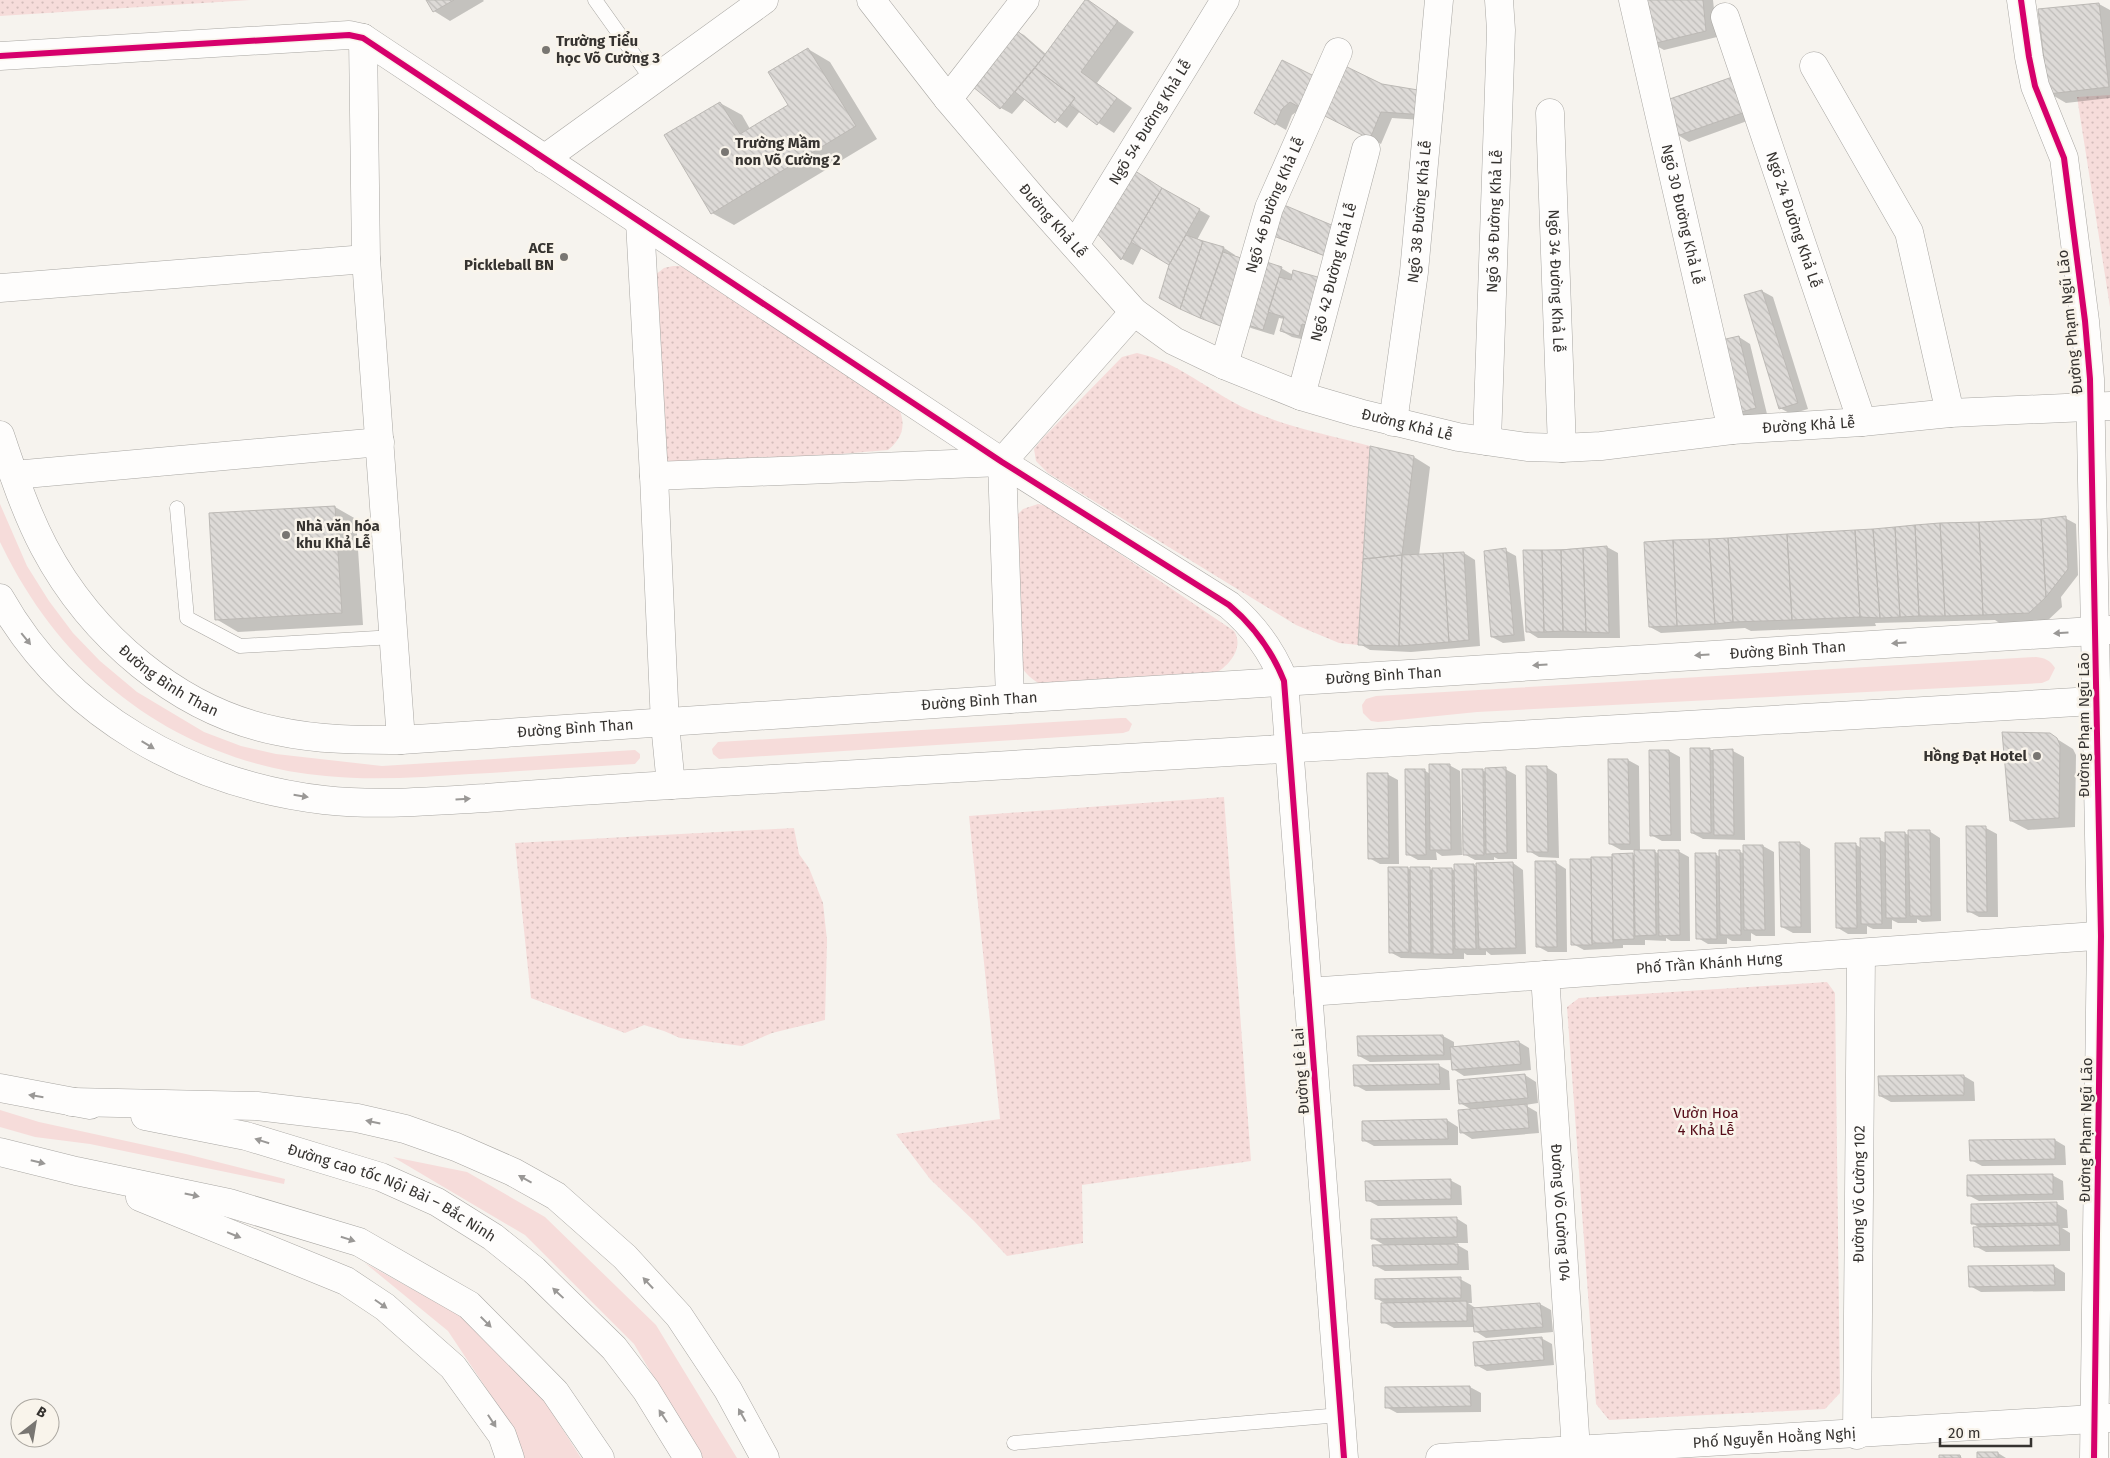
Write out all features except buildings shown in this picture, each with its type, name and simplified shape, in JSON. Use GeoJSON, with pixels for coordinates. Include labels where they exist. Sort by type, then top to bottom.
{"type":"FeatureCollection","features":[{"type":"Feature","properties":{"kind":"main road"},"geometry":{"type":"LineString","coordinates":[[544,159],[764,0]]}},
{"type":"Feature","properties":{"kind":"main road","name":"Đường Khả Lễ"},"geometry":{"type":"LineString","coordinates":[[870,0],[948,99],[1134,312],[1174,341],[1224,365],[1301,396],[1393,422],[1449,435],[1527,447],[1562,448],[1601,446],[1732,430],[1862,422],[1950,413],[2100,407]]}},
{"type":"Feature","properties":{"kind":"main road"},"geometry":{"type":"LineString","coordinates":[[948,99],[1025,0]]}},
{"type":"Feature","properties":{"kind":"main road","name":"Ngõ 54 Đường Khả Lễ"},"geometry":{"type":"LineString","coordinates":[[1075,245],[1225,0]]}},
{"type":"Feature","properties":{"kind":"main road","name":"Ngõ 38 Đường Khả Lễ"},"geometry":{"type":"LineString","coordinates":[[1393,422],[1414,272],[1438,0]]}},
{"type":"Feature","properties":{"kind":"main road","name":"Ngõ 36 Đường Khả Lễ"},"geometry":{"type":"LineString","coordinates":[[1487,441],[1501,30],[1499,0]]}},
{"type":"Feature","properties":{"kind":"main road","name":"Ngõ 30 Đường Khả Lễ"},"geometry":{"type":"LineString","coordinates":[[1632,0],[1732,430]]}},
{"type":"Feature","properties":{"kind":"main road","name":"Đường Phạm Ngũ Lão"},"geometry":{"type":"LineString","coordinates":[[2021,0],[2029,57],[2036,86],[2064,158],[2085,321],[2100,407],[2104,700],[2096,751],[2106,936],[2102,1419],[2094,1458]]}},
{"type":"Feature","properties":{"kind":"main road","name":"Ngõ 24 Đường Khả Lễ"},"geometry":{"type":"LineString","coordinates":[[1725,17],[1862,422]]}},
{"type":"Feature","properties":{"kind":"main road"},"geometry":{"type":"LineString","coordinates":[[0,56],[349,35],[363,38],[1002,462],[1229,605],[1253,628],[1272,656],[1284,681]]}},
{"type":"Feature","properties":{"kind":"main road"},"geometry":{"type":"LineString","coordinates":[[363,38],[366,259],[401,740]]}},
{"type":"Feature","properties":{"kind":"main road","name":"Ngõ 46 Đường Khả Lễ"},"geometry":{"type":"LineString","coordinates":[[1224,365],[1270,208],[1338,52]]}},
{"type":"Feature","properties":{"kind":"main road"},"geometry":{"type":"LineString","coordinates":[[1814,66],[1909,232],[1950,413]]}},
{"type":"Feature","properties":{"kind":"main road","name":"Ngõ 34 Đường Khả Lễ"},"geometry":{"type":"LineString","coordinates":[[1550,113],[1562,448]]}},
{"type":"Feature","properties":{"kind":"main road","name":"Ngõ 42 Đường Khả Lễ"},"geometry":{"type":"LineString","coordinates":[[1301,396],[1366,149]]}},
{"type":"Feature","properties":{"kind":"main road"},"geometry":{"type":"LineString","coordinates":[[640,222],[665,724],[671,785]]}},
{"type":"Feature","properties":{"kind":"main road"},"geometry":{"type":"LineString","coordinates":[[0,288],[366,259]]}},
{"type":"Feature","properties":{"kind":"main road"},"geometry":{"type":"LineString","coordinates":[[1010,698],[1002,462],[1134,312]]}},
{"type":"Feature","properties":{"kind":"main road","name":"Đường Bình Than"},"geometry":{"type":"LineString","coordinates":[[0,435],[30,519],[44,547],[68,586],[101,627],[153,675],[205,705],[236,719],[276,731],[331,740],[401,740],[665,724],[1010,698],[2103,630]]}},
{"type":"Feature","properties":{"kind":"main road"},"geometry":{"type":"LineString","coordinates":[[14,475],[380,442]]}},
{"type":"Feature","properties":{"kind":"main road"},"geometry":{"type":"LineString","coordinates":[[654,476],[1002,462]]}},
{"type":"Feature","properties":{"kind":"main road"},"geometry":{"type":"LineString","coordinates":[[0,598],[22,635],[42,659],[95,709],[129,734],[157,751],[201,771],[244,785],[325,800],[369,802],[433,801],[671,785],[2104,700]]}},
{"type":"Feature","properties":{"kind":"main road","name":"Đường Lê Lai"},"geometry":{"type":"LineString","coordinates":[[1284,681],[1344,1458]]}},
{"type":"Feature","properties":{"kind":"main road","name":"Phố Trần Khánh Hưng"},"geometry":{"type":"LineString","coordinates":[[1308,992],[2106,936]]}},
{"type":"Feature","properties":{"kind":"main road","name":"Đường Võ Cường 102"},"geometry":{"type":"LineString","coordinates":[[1857,1434],[1861,953]]}},
{"type":"Feature","properties":{"kind":"main road","name":"Đường Võ Cường 104"},"geometry":{"type":"LineString","coordinates":[[1545,975],[1576,1450]]}},
{"type":"Feature","properties":{"kind":"main road","name":"Đường cao tốc Nội Bài – Bắc Ninh"},"geometry":{"type":"LineString","coordinates":[[0,1088],[246,1136],[381,1177],[437,1202],[493,1237],[534,1270],[614,1348],[646,1390],[688,1458]]}},
{"type":"Feature","properties":{"kind":"main road"},"geometry":{"type":"LineString","coordinates":[[72,1102],[257,1106],[357,1118],[405,1128],[456,1146],[513,1172],[556,1196],[625,1258],[679,1316],[728,1390],[765,1458]]}},
{"type":"Feature","properties":{"kind":"main road"},"geometry":{"type":"LineString","coordinates":[[0,1152],[76,1171],[229,1203],[359,1242],[468,1305],[555,1392],[600,1458]]}},
{"type":"Feature","properties":{"kind":"main road"},"geometry":{"type":"LineString","coordinates":[[76,1171],[346,1281],[385,1307],[453,1367],[502,1435],[510,1458]]}},
{"type":"Feature","properties":{"kind":"main road","name":"Phố Nguyễn Hoằng Nghị"},"geometry":{"type":"LineString","coordinates":[[1440,1458],[2102,1419]]}},
{"type":"Feature","properties":{"kind":"lane"},"geometry":{"type":"LineString","coordinates":[[595,0],[652,80]]}},
{"type":"Feature","properties":{"kind":"lane"},"geometry":{"type":"LineString","coordinates":[[178,508],[187,618],[240,646],[394,637]]}},
{"type":"Feature","properties":{"kind":"lane"},"geometry":{"type":"LineString","coordinates":[[1014,1443],[1340,1415]]}},
{"type":"Feature","properties":{"kind":"green space"},"geometry":{"type":"Polygon","coordinates":[[[0,0],[250,0],[0,16],[0,0]]]}},
{"type":"Feature","properties":{"kind":"green space"},"geometry":{"type":"Polygon","coordinates":[[[2110,95],[2110,307],[2077,97],[2110,95]]]}},
{"type":"Feature","properties":{"kind":"green space"},"geometry":{"type":"Polygon","coordinates":[[[681,266],[900,411],[902,428],[896,442],[888,450],[683,467],[669,464],[662,458],[655,275],[664,268],[681,266]]]}},
{"type":"Feature","properties":{"kind":"green space"},"geometry":{"type":"Polygon","coordinates":[[[1137,353],[1167,363],[1235,403],[1263,416],[1293,426],[1370,446],[1358,645],[1339,643],[1296,625],[1048,473],[1036,461],[1034,449],[1043,438],[1122,357],[1137,353]]]}},
{"type":"Feature","properties":{"kind":"green space"},"geometry":{"type":"Polygon","coordinates":[[[0,504],[27,566],[49,601],[73,633],[100,661],[137,692],[204,732],[241,746],[276,754],[382,766],[635,750],[640,754],[640,758],[635,764],[416,777],[362,778],[326,776],[273,768],[224,753],[177,732],[134,706],[95,673],[60,636],[29,594],[0,542],[0,504]]]}},
{"type":"Feature","properties":{"kind":"green space"},"geometry":{"type":"Polygon","coordinates":[[[1038,504],[1049,506],[1234,631],[1237,637],[1236,651],[1224,668],[1212,675],[1042,685],[1032,679],[1020,665],[1014,518],[1023,509],[1038,504]]]}},
{"type":"Feature","properties":{"kind":"green space"},"geometry":{"type":"Polygon","coordinates":[[[2036,657],[2047,660],[2055,668],[2049,680],[2042,683],[1477,712],[1378,722],[1371,721],[1363,713],[1362,705],[1366,699],[1376,696],[2036,657]]]}},
{"type":"Feature","properties":{"kind":"green space"},"geometry":{"type":"Polygon","coordinates":[[[1126,718],[1132,724],[1129,731],[1123,733],[719,759],[713,754],[712,749],[718,742],[1126,718]]]}},
{"type":"Feature","properties":{"kind":"green space"},"geometry":{"type":"Polygon","coordinates":[[[1224,797],[1251,1161],[1082,1185],[1083,1243],[1007,1256],[930,1179],[896,1134],[1000,1119],[969,816],[1224,797]]]}},
{"type":"Feature","properties":{"kind":"green space"},"geometry":{"type":"Polygon","coordinates":[[[794,828],[799,854],[809,868],[823,903],[827,940],[825,1020],[772,1033],[742,1046],[680,1038],[644,1025],[625,1033],[531,998],[515,843],[794,828]]]}},
{"type":"Feature","properties":{"kind":"green space","name":"Vườn Hoa 4 Khả Lễ"},"geometry":{"type":"Polygon","coordinates":[[[1827,982],[1835,993],[1840,1393],[1825,1409],[1609,1420],[1596,1404],[1567,1007],[1579,998],[1827,982]]]}},
{"type":"Feature","properties":{"kind":"green space"},"geometry":{"type":"Polygon","coordinates":[[[0,1110],[39,1122],[186,1154],[285,1179],[284,1184],[90,1144],[35,1137],[0,1127],[0,1110]]]}},
{"type":"Feature","properties":{"kind":"green space"},"geometry":{"type":"Polygon","coordinates":[[[393,1157],[467,1172],[545,1217],[656,1325],[737,1458],[702,1458],[634,1344],[525,1235],[393,1157]]]}},
{"type":"Feature","properties":{"kind":"green space"},"geometry":{"type":"Polygon","coordinates":[[[365,1263],[461,1316],[544,1400],[581,1458],[524,1458],[516,1433],[448,1331],[365,1263]]]}},
{"type":"Feature","properties":{"kind":"cycle path"},"geometry":{"type":"LineString","coordinates":[[2021,0],[2035,86],[2064,158],[2085,321],[2090,379],[2101,936],[2094,1458]]}},
{"type":"Feature","properties":{"kind":"cycle path"},"geometry":{"type":"LineString","coordinates":[[0,56],[349,35],[363,38],[1002,462],[1229,605],[1254,630],[1274,659],[1284,681],[1344,1458]]}},
{"type":"Feature","properties":{"kind":"place","name":"Trường Tiểu học Võ Cường 3"},"geometry":{"type":"Point","coordinates":[546,50]}},
{"type":"Feature","properties":{"kind":"place","name":"Trường Mầm non Võ Cường 2"},"geometry":{"type":"Point","coordinates":[725,152]}},
{"type":"Feature","properties":{"kind":"place","name":"ACE Pickleball BN"},"geometry":{"type":"Point","coordinates":[564,257]}},
{"type":"Feature","properties":{"kind":"place","name":"Nhà văn hóa khu Khả Lễ"},"geometry":{"type":"Point","coordinates":[286,535]}},
{"type":"Feature","properties":{"kind":"place","name":"Hồng Đạt Hotel"},"geometry":{"type":"Point","coordinates":[2037,756]}}]}
